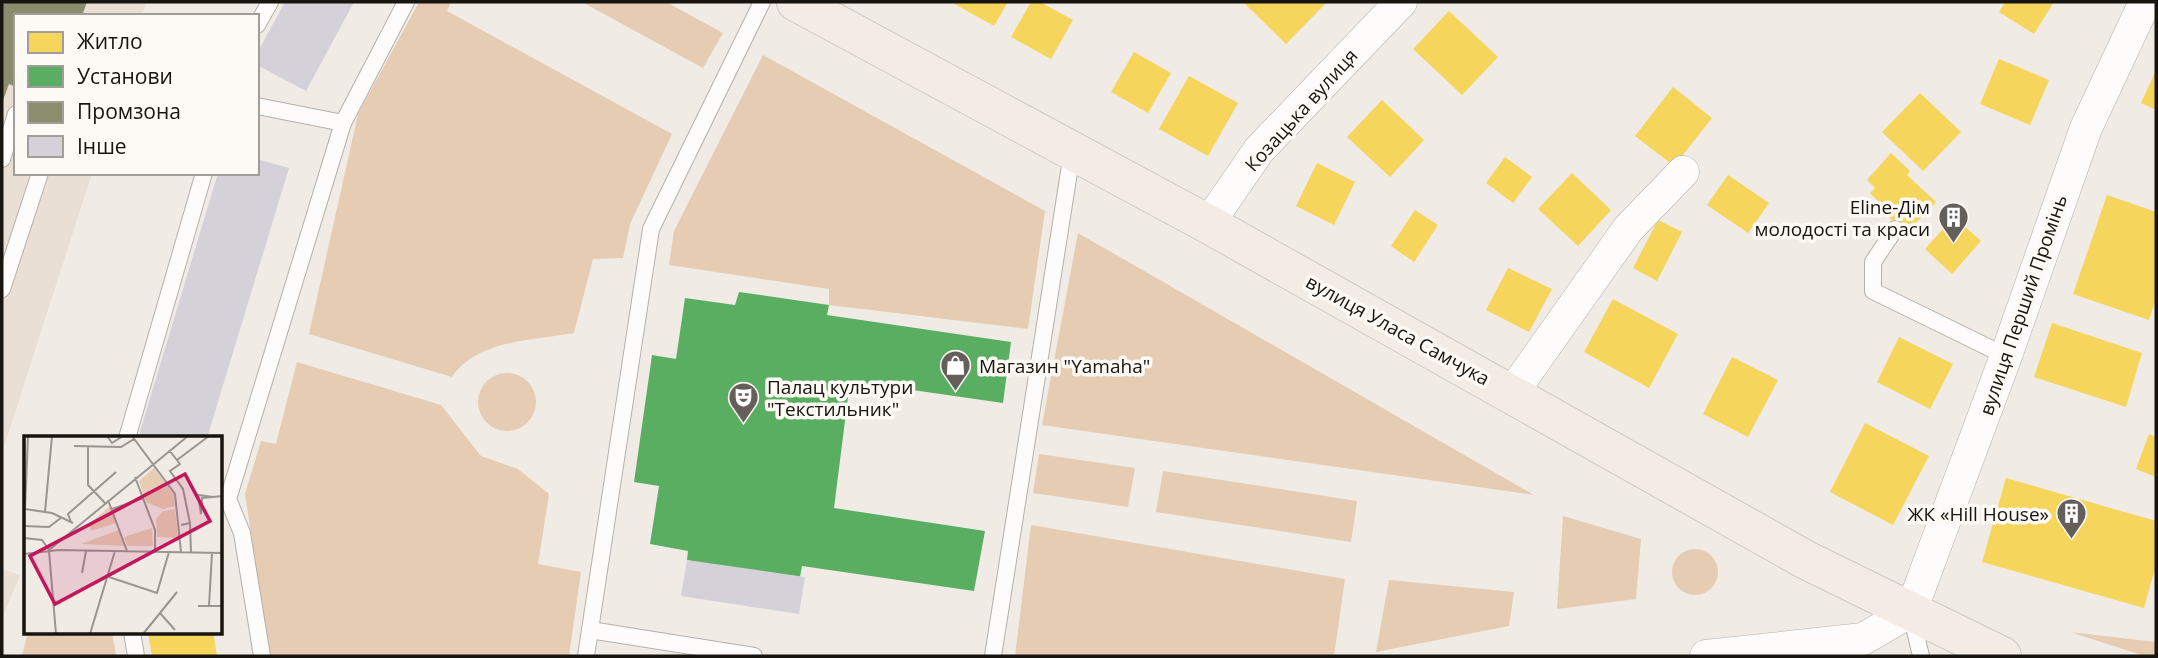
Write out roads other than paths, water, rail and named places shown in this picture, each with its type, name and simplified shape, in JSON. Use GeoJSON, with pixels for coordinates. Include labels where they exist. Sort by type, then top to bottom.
{"type":"FeatureCollection","features":[{"type":"Feature","properties":{"kind":"main road","name":"вулиця Уласа Самчука"},"geometry":{"type":"LineString","coordinates":[[796,2],[1208,225],[1807,560],[2002,656]]}},
{"type":"Feature","properties":{"kind":"street","name":"Козацька вулиця"},"geometry":{"type":"LineString","coordinates":[[1208,225],[1259,150],[1401,2]]}},
{"type":"Feature","properties":{"kind":"street","name":"вулиця Перший Промінь"},"geometry":{"type":"LineString","coordinates":[[1911,611],[2007,356],[2086,128],[2145,2]]}},
{"type":"Feature","properties":{"kind":"street"},"geometry":{"type":"LineString","coordinates":[[1512,393],[1628,229],[1683,172]]}},
{"type":"Feature","properties":{"kind":"street"},"geometry":{"type":"LineString","coordinates":[[1706,656],[1863,639],[1911,611]]}},
{"type":"Feature","properties":{"kind":"lane"},"geometry":{"type":"LineString","coordinates":[[259,21],[270,2]]}},
{"type":"Feature","properties":{"kind":"lane"},"geometry":{"type":"LineString","coordinates":[[262,656],[243,533],[225,499],[343,123],[406,2]]}},
{"type":"Feature","properties":{"kind":"lane"},"geometry":{"type":"LineString","coordinates":[[586,656],[651,229],[762,2]]}},
{"type":"Feature","properties":{"kind":"lane"},"geometry":{"type":"LineString","coordinates":[[259,106],[343,123]]}},
{"type":"Feature","properties":{"kind":"lane"},"geometry":{"type":"LineString","coordinates":[[2,159],[14,120]]}},
{"type":"Feature","properties":{"kind":"lane"},"geometry":{"type":"LineString","coordinates":[[993,656],[1072,153]]}},
{"type":"Feature","properties":{"kind":"lane"},"geometry":{"type":"LineString","coordinates":[[2,289],[39,175]]}},
{"type":"Feature","properties":{"kind":"lane"},"geometry":{"type":"LineString","coordinates":[[128,436],[203,175]]}},
{"type":"Feature","properties":{"kind":"lane"},"geometry":{"type":"LineString","coordinates":[[1895,229],[1873,262],[1873,291],[2007,356]]}},
{"type":"Feature","properties":{"kind":"lane"},"geometry":{"type":"LineString","coordinates":[[1911,611],[1921,656]]}},
{"type":"Feature","properties":{"kind":"lane"},"geometry":{"type":"LineString","coordinates":[[590,630],[754,656]]}},
{"type":"Feature","properties":{"kind":"lane"},"geometry":{"type":"LineString","coordinates":[[132,634],[136,656]]}},
{"type":"Feature","properties":{"kind":"place","name":"Eline-Дім молодості та краси"},"geometry":{"type":"Point","coordinates":[1953,245]}},
{"type":"Feature","properties":{"kind":"place","name":"Магазин \"Yamaha\""},"geometry":{"type":"Point","coordinates":[956,393]}},
{"type":"Feature","properties":{"kind":"place","name":"Палац культури \"Текстильник\""},"geometry":{"type":"Point","coordinates":[744,425]}},
{"type":"Feature","properties":{"kind":"place","name":"ЖК «Hill House»"},"geometry":{"type":"Point","coordinates":[2072,541]}}]}
